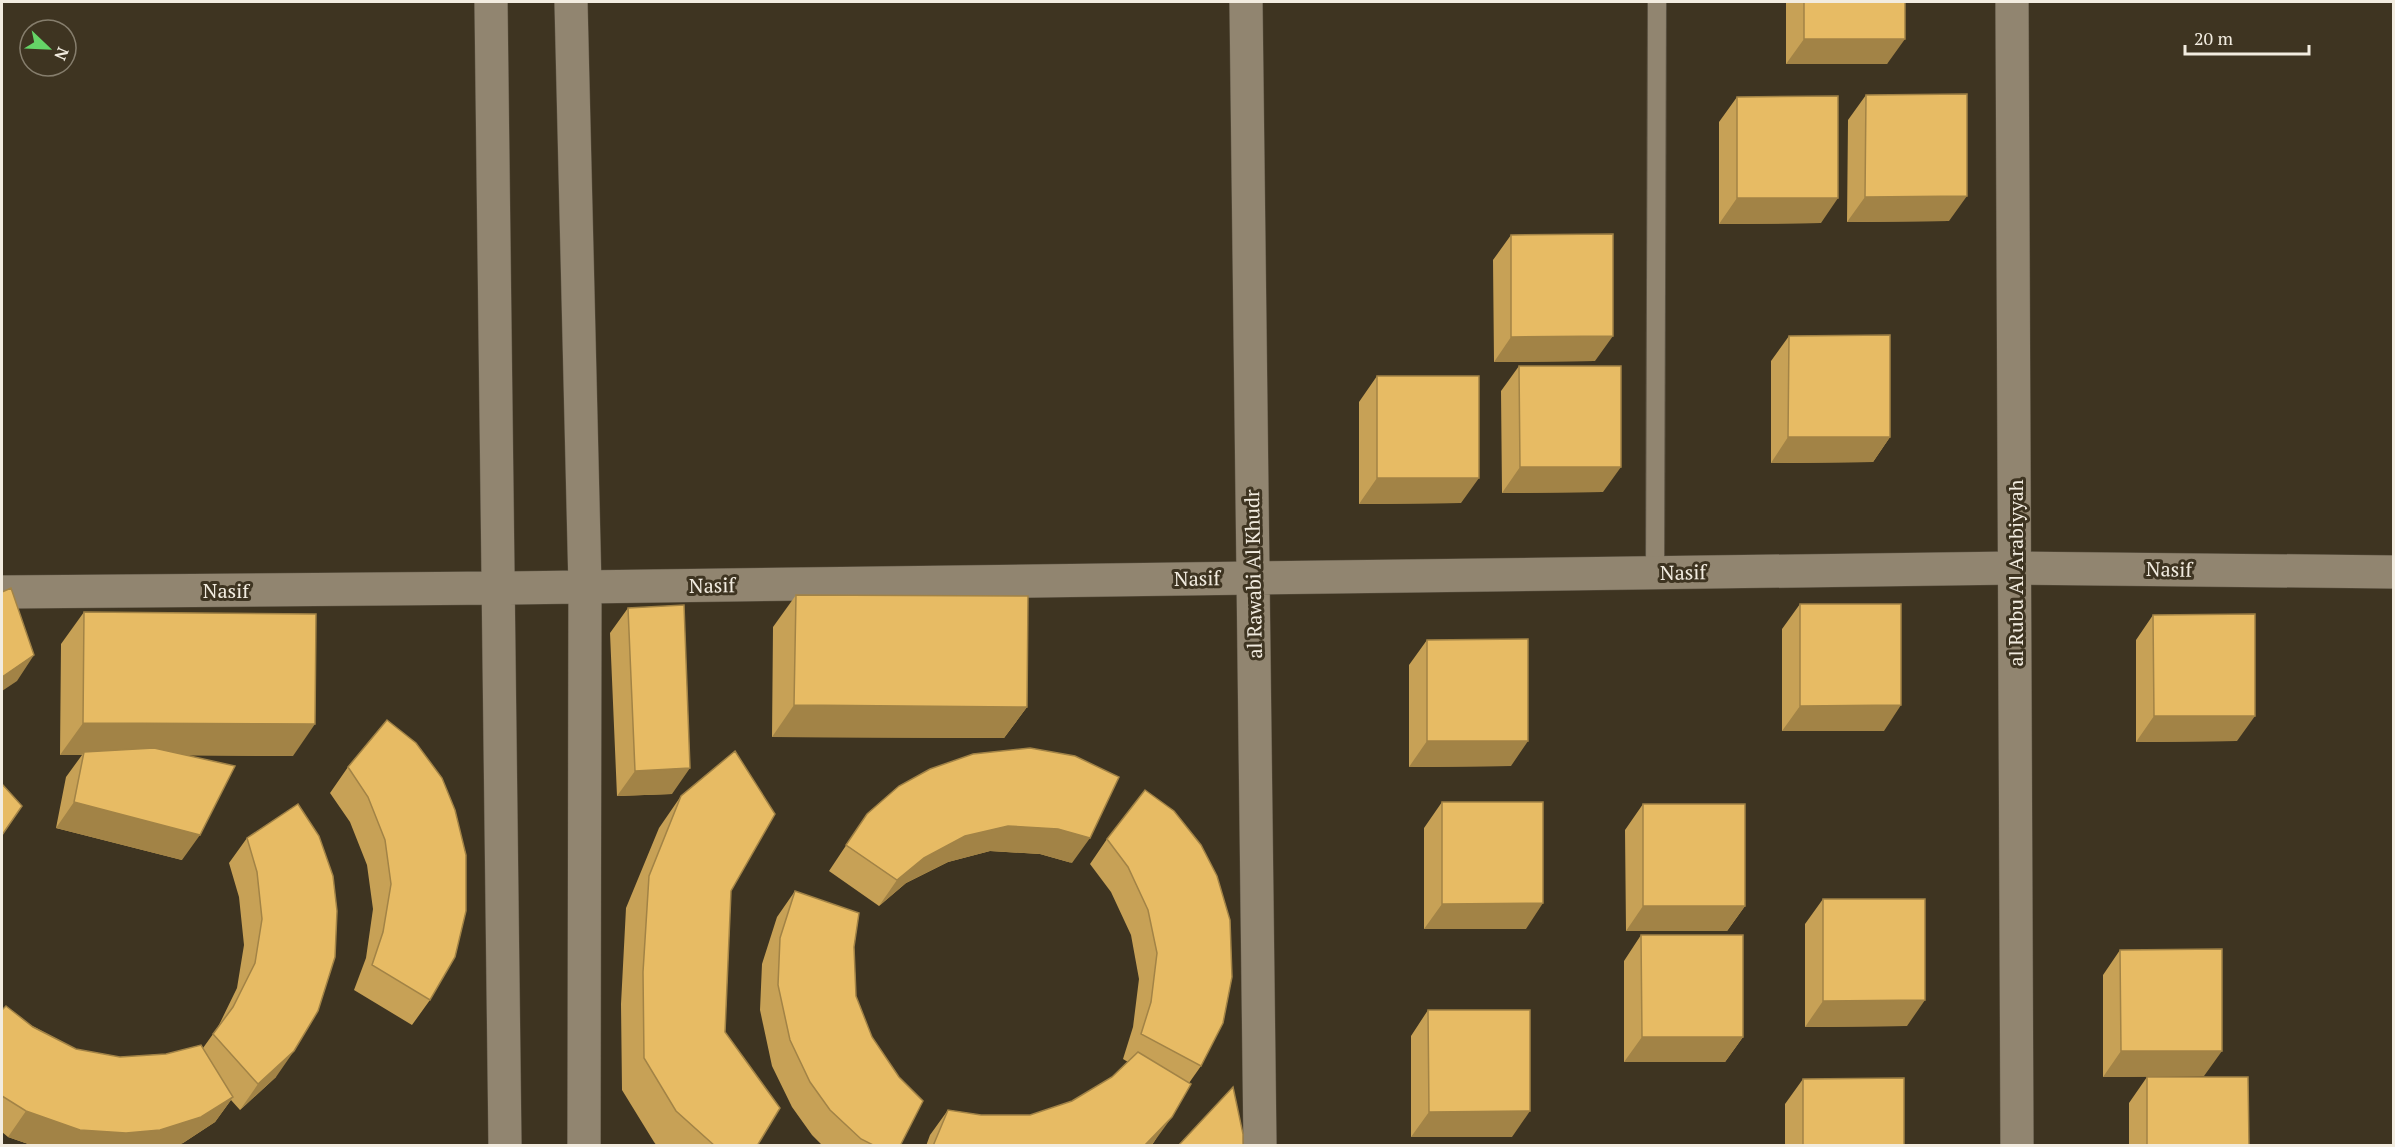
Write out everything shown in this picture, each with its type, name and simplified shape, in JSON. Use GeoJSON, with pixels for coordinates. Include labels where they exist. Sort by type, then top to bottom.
{"type":"FeatureCollection","features":[{"type":"Feature","properties":{"kind":"street"},"geometry":{"type":"LineString","coordinates":[[491,2],[505,1146]]}},
{"type":"Feature","properties":{"kind":"street"},"geometry":{"type":"LineString","coordinates":[[572,2],[585,586],[584,1146]]}},
{"type":"Feature","properties":{"kind":"street","name":"al Rawabi Al Khudr"},"geometry":{"type":"LineString","coordinates":[[1246,2],[1260,1146]]}},
{"type":"Feature","properties":{"kind":"street","name":"al Rubu Al Arabiyyah"},"geometry":{"type":"LineString","coordinates":[[2012,2],[2017,1146]]}},
{"type":"Feature","properties":{"kind":"street","name":"Nasif"},"geometry":{"type":"LineString","coordinates":[[2,592],[499,588],[2015,568],[2394,572]]}},
{"type":"Feature","properties":{"kind":"lane"},"geometry":{"type":"LineString","coordinates":[[1655,573],[1657,2]]}},
{"type":"Feature","properties":{"kind":"building"},"geometry":{"type":"Polygon","coordinates":[[[1804,2],[1905,2],[1905,39],[1804,39],[1804,2]]]}},
{"type":"Feature","properties":{"kind":"building"},"geometry":{"type":"Polygon","coordinates":[[[1967,94],[1967,196],[1865,197],[1866,95],[1967,94]]]}},
{"type":"Feature","properties":{"kind":"building"},"geometry":{"type":"Polygon","coordinates":[[[1838,96],[1838,198],[1737,198],[1737,97],[1838,96]]]}},
{"type":"Feature","properties":{"kind":"building"},"geometry":{"type":"Polygon","coordinates":[[[1613,234],[1613,336],[1511,337],[1511,235],[1613,234]]]}},
{"type":"Feature","properties":{"kind":"building"},"geometry":{"type":"Polygon","coordinates":[[[1890,335],[1890,437],[1788,437],[1789,336],[1890,335]]]}},
{"type":"Feature","properties":{"kind":"building"},"geometry":{"type":"Polygon","coordinates":[[[1519,366],[1621,366],[1621,467],[1520,467],[1519,366]]]}},
{"type":"Feature","properties":{"kind":"building"},"geometry":{"type":"Polygon","coordinates":[[[1377,376],[1479,376],[1479,478],[1377,478],[1377,376]]]}},
{"type":"Feature","properties":{"kind":"building"},"geometry":{"type":"Polygon","coordinates":[[[11,588],[34,655],[2,677],[2,592],[11,588]]]}},
{"type":"Feature","properties":{"kind":"building"},"geometry":{"type":"Polygon","coordinates":[[[796,595],[1028,596],[1027,707],[794,705],[796,595]]]}},
{"type":"Feature","properties":{"kind":"building"},"geometry":{"type":"Polygon","coordinates":[[[1800,604],[1901,604],[1901,705],[1800,706],[1800,604]]]}},
{"type":"Feature","properties":{"kind":"building"},"geometry":{"type":"Polygon","coordinates":[[[684,605],[690,768],[635,771],[628,608],[684,605]]]}},
{"type":"Feature","properties":{"kind":"building"},"geometry":{"type":"Polygon","coordinates":[[[84,612],[316,614],[315,724],[83,723],[84,612]]]}},
{"type":"Feature","properties":{"kind":"building"},"geometry":{"type":"Polygon","coordinates":[[[2255,614],[2255,716],[2154,716],[2153,615],[2255,614]]]}},
{"type":"Feature","properties":{"kind":"building"},"geometry":{"type":"Polygon","coordinates":[[[1528,639],[1528,741],[1427,741],[1427,640],[1528,639]]]}},
{"type":"Feature","properties":{"kind":"building"},"geometry":{"type":"Polygon","coordinates":[[[387,720],[416,743],[442,778],[455,810],[466,855],[466,911],[455,957],[430,1000],[372,965],[383,932],[391,884],[385,840],[368,797],[348,767],[387,720]]]}},
{"type":"Feature","properties":{"kind":"building"},"geometry":{"type":"Polygon","coordinates":[[[154,748],[235,766],[200,835],[74,802],[84,752],[154,748]]]}},
{"type":"Feature","properties":{"kind":"building"},"geometry":{"type":"Polygon","coordinates":[[[1030,748],[1075,756],[1119,777],[1090,838],[1058,829],[1008,826],[965,836],[924,858],[897,880],[846,845],[867,814],[899,786],[930,769],[973,754],[1030,748]]]}},
{"type":"Feature","properties":{"kind":"building"},"geometry":{"type":"Polygon","coordinates":[[[735,751],[775,814],[731,891],[725,1032],[780,1108],[757,1146],[715,1146],[676,1111],[644,1058],[643,972],[649,876],[681,796],[735,751]]]}},
{"type":"Feature","properties":{"kind":"building"},"geometry":{"type":"Polygon","coordinates":[[[2,784],[22,806],[2,835],[2,784]]]}},
{"type":"Feature","properties":{"kind":"building"},"geometry":{"type":"Polygon","coordinates":[[[1145,790],[1174,811],[1201,845],[1217,876],[1230,920],[1232,977],[1223,1023],[1201,1066],[1141,1034],[1151,1002],[1157,953],[1148,910],[1128,867],[1107,839],[1145,790]]]}},
{"type":"Feature","properties":{"kind":"building"},"geometry":{"type":"Polygon","coordinates":[[[1442,802],[1543,802],[1543,903],[1442,904],[1442,802]]]}},
{"type":"Feature","properties":{"kind":"building"},"geometry":{"type":"Polygon","coordinates":[[[298,804],[319,836],[333,876],[337,911],[335,957],[318,1011],[294,1051],[258,1084],[213,1034],[233,1007],[255,963],[262,919],[257,872],[247,838],[298,804]]]}},
{"type":"Feature","properties":{"kind":"building"},"geometry":{"type":"Polygon","coordinates":[[[1643,804],[1745,804],[1745,906],[1643,906],[1643,804]]]}},
{"type":"Feature","properties":{"kind":"building"},"geometry":{"type":"Polygon","coordinates":[[[795,891],[859,913],[854,947],[856,996],[872,1037],[899,1077],[923,1101],[900,1146],[875,1146],[861,1139],[830,1110],[810,1082],[790,1040],[778,985],[780,938],[795,891]]]}},
{"type":"Feature","properties":{"kind":"building"},"geometry":{"type":"Polygon","coordinates":[[[1823,899],[1925,899],[1925,1000],[1823,1001],[1823,899]]]}},
{"type":"Feature","properties":{"kind":"building"},"geometry":{"type":"Polygon","coordinates":[[[1641,935],[1743,935],[1743,1037],[1642,1037],[1641,935]]]}},
{"type":"Feature","properties":{"kind":"building"},"geometry":{"type":"Polygon","coordinates":[[[2222,949],[2222,1051],[2121,1051],[2120,950],[2222,949]]]}},
{"type":"Feature","properties":{"kind":"building"},"geometry":{"type":"Polygon","coordinates":[[[6,1006],[33,1027],[76,1049],[120,1057],[166,1054],[201,1045],[233,1097],[201,1117],[160,1130],[126,1133],[80,1130],[26,1111],[2,1096],[2,1010],[6,1006]]]}},
{"type":"Feature","properties":{"kind":"building"},"geometry":{"type":"Polygon","coordinates":[[[1428,1010],[1530,1010],[1530,1111],[1429,1112],[1428,1010]]]}},
{"type":"Feature","properties":{"kind":"building"},"geometry":{"type":"Polygon","coordinates":[[[1138,1052],[1191,1084],[1172,1117],[1144,1146],[933,1146],[948,1110],[981,1115],[1030,1115],[1072,1101],[1112,1077],[1138,1052]]]}},
{"type":"Feature","properties":{"kind":"building"},"geometry":{"type":"Polygon","coordinates":[[[2147,1077],[2248,1077],[2249,1146],[2147,1146],[2147,1077]]]}},
{"type":"Feature","properties":{"kind":"building"},"geometry":{"type":"Polygon","coordinates":[[[1904,1078],[1904,1146],[1803,1146],[1803,1079],[1904,1078]]]}},
{"type":"Feature","properties":{"kind":"building"},"geometry":{"type":"Polygon","coordinates":[[[1233,1087],[1243,1134],[1243,1146],[1178,1146],[1233,1087]]]}}]}
